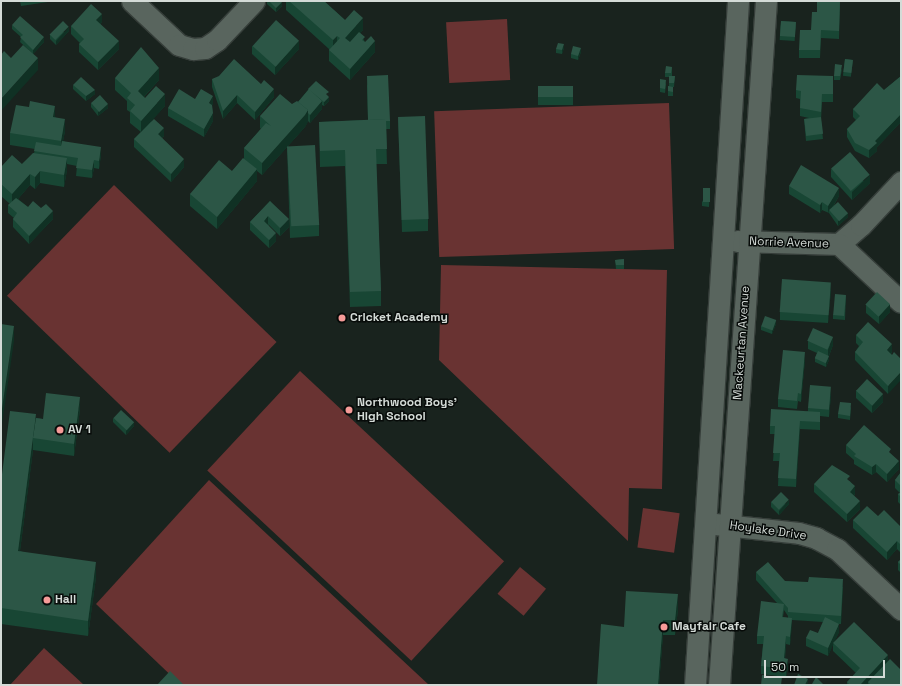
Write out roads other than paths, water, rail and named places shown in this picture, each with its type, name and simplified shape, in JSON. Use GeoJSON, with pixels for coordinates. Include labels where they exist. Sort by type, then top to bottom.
{"type":"FeatureCollection","features":[{"type":"Feature","properties":{"kind":"street"},"geometry":{"type":"LineString","coordinates":[[132,1],[179,45],[193,49],[205,48],[217,40],[254,1]]}},
{"type":"Feature","properties":{"kind":"street"},"geometry":{"type":"LineString","coordinates":[[694,685],[738,1]]}},
{"type":"Feature","properties":{"kind":"street","name":"Mackeurtan Avenue"},"geometry":{"type":"LineString","coordinates":[[719,685],[766,1]]}},
{"type":"Feature","properties":{"kind":"street","name":"Norrie Avenue"},"geometry":{"type":"LineString","coordinates":[[722,240],[840,244],[862,225],[901,182]]}},
{"type":"Feature","properties":{"kind":"street"},"geometry":{"type":"LineString","coordinates":[[840,244],[901,302]]}},
{"type":"Feature","properties":{"kind":"street","name":"Hoylake Drive"},"geometry":{"type":"LineString","coordinates":[[705,523],[799,533],[816,538],[837,549],[901,608]]}},
{"type":"Feature","properties":{"kind":"place","name":"Cricket Academy"},"geometry":{"type":"Point","coordinates":[342,318]}},
{"type":"Feature","properties":{"kind":"place","name":"Northwood Boys' High School"},"geometry":{"type":"Point","coordinates":[349,410]}},
{"type":"Feature","properties":{"kind":"place","name":"AV 1"},"geometry":{"type":"Point","coordinates":[60,430]}},
{"type":"Feature","properties":{"kind":"place","name":"Hall"},"geometry":{"type":"Point","coordinates":[47,600]}},
{"type":"Feature","properties":{"kind":"place","name":"Mayfair Cafe"},"geometry":{"type":"Point","coordinates":[664,627]}}]}
